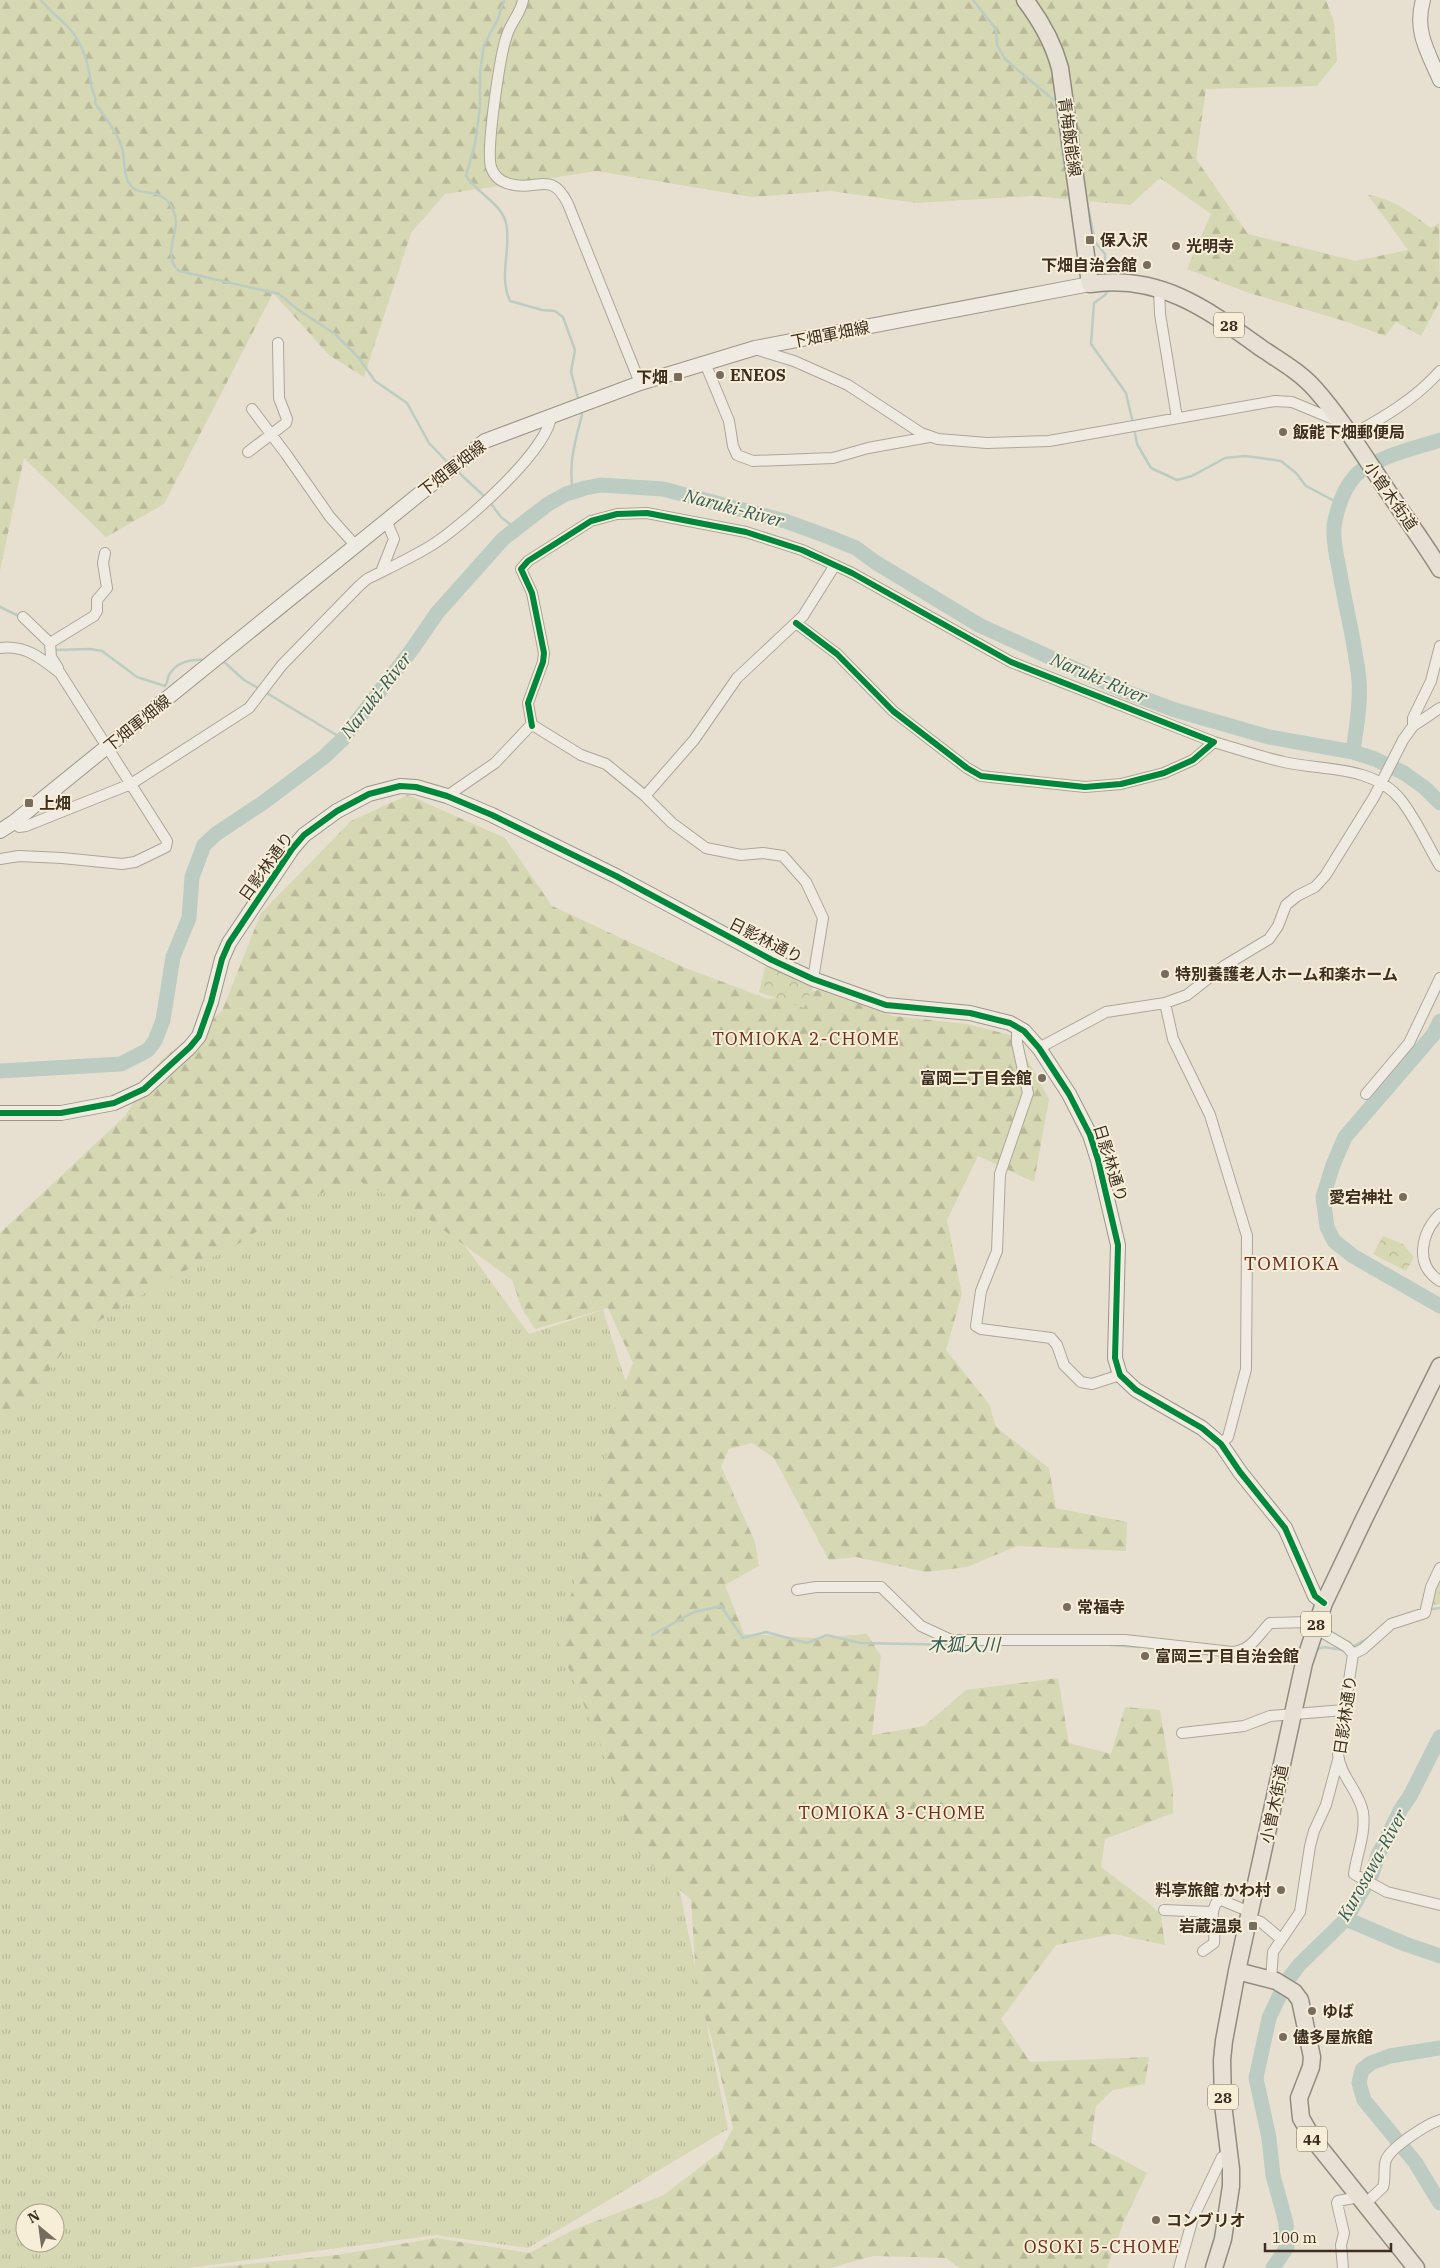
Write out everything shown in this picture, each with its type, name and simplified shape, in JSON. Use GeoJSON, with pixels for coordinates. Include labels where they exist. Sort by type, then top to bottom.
{"type":"FeatureCollection","features":[{"type":"Feature","properties":{"kind":"main road","name":"青梅飯能線"},"geometry":{"type":"LineString","coordinates":[[1025,0],[1045,28],[1055,48],[1060,68],[1090,284]]}},
{"type":"Feature","properties":{"kind":"main road","name":"小曽木街道"},"geometry":{"type":"LineString","coordinates":[[1090,284],[1132,282],[1159,288],[1191,301],[1298,374],[1315,388],[1340,422],[1440,569]]}},
{"type":"Feature","properties":{"kind":"main road","name":"小曽木街道"},"geometry":{"type":"LineString","coordinates":[[1214,2268],[1223,2239],[1230,2203],[1229,2154],[1223,2104],[1222,2060],[1237,1971],[1304,1663],[1324,1603],[1440,1366]]}},
{"type":"Feature","properties":{"kind":"main road"},"geometry":{"type":"LineString","coordinates":[[1237,1971],[1278,1982]]}},
{"type":"Feature","properties":{"kind":"main road","name":"44"},"geometry":{"type":"LineString","coordinates":[[1278,1982],[1294,1992],[1300,2000],[1311,2050],[1311,2067],[1300,2098],[1302,2123],[1416,2268]]}},
{"type":"Feature","properties":{"kind":"street"},"geometry":{"type":"LineString","coordinates":[[523,0],[520,10],[507,33],[502,51],[492,126],[491,166],[498,178],[504,182],[514,185],[547,183],[560,189],[568,204],[640,383]]}},
{"type":"Feature","properties":{"kind":"street"},"geometry":{"type":"LineString","coordinates":[[1423,0],[1420,13],[1420,34],[1440,80]]}},
{"type":"Feature","properties":{"kind":"street","name":"下畑軍畑線"},"geometry":{"type":"LineString","coordinates":[[0,831],[14,822],[485,440],[640,383],[754,348],[1090,284]]}},
{"type":"Feature","properties":{"kind":"street"},"geometry":{"type":"LineString","coordinates":[[1159,288],[1160,314],[1177,418]]}},
{"type":"Feature","properties":{"kind":"street"},"geometry":{"type":"LineString","coordinates":[[248,452],[284,426],[287,419],[279,398],[278,344]]}},
{"type":"Feature","properties":{"kind":"street"},"geometry":{"type":"LineString","coordinates":[[754,348],[794,361],[848,385],[921,433],[938,439],[987,443],[1049,441],[1265,402],[1284,401],[1299,405],[1340,422]]}},
{"type":"Feature","properties":{"kind":"street"},"geometry":{"type":"LineString","coordinates":[[705,363],[730,421],[733,446],[737,454],[753,461],[833,458],[868,448],[931,437]]}},
{"type":"Feature","properties":{"kind":"street"},"geometry":{"type":"LineString","coordinates":[[1352,439],[1423,390],[1440,371]]}},
{"type":"Feature","properties":{"kind":"street"},"geometry":{"type":"LineString","coordinates":[[252,409],[330,517],[355,545]]}},
{"type":"Feature","properties":{"kind":"street"},"geometry":{"type":"LineString","coordinates":[[14,822],[19,826],[26,826],[131,784],[249,708],[288,658],[359,586],[430,546],[455,529],[516,472],[550,425],[551,416]]}},
{"type":"Feature","properties":{"kind":"street"},"geometry":{"type":"LineString","coordinates":[[532,726],[528,703],[543,662],[544,653],[532,594],[521,569],[528,561],[591,522],[617,514],[640,513],[679,518],[764,536],[802,550],[835,565],[1002,658],[1214,742],[1283,762],[1315,768],[1343,770],[1381,783],[1400,799],[1440,866]]}},
{"type":"Feature","properties":{"kind":"street"},"geometry":{"type":"LineString","coordinates":[[381,572],[394,539],[386,520]]}},
{"type":"Feature","properties":{"kind":"street"},"geometry":{"type":"LineString","coordinates":[[50,643],[94,616],[97,612],[97,600],[107,588],[103,563],[105,553]]}},
{"type":"Feature","properties":{"kind":"street"},"geometry":{"type":"LineString","coordinates":[[645,796],[694,740],[737,678],[808,609],[835,565]]}},
{"type":"Feature","properties":{"kind":"street"},"geometry":{"type":"LineString","coordinates":[[0,859],[19,856],[122,864],[136,862],[166,846],[167,841],[165,835],[60,673],[51,657],[50,643],[23,617]]}},
{"type":"Feature","properties":{"kind":"street"},"geometry":{"type":"LineString","coordinates":[[796,622],[837,654],[893,711],[967,768],[981,776],[1085,787],[1120,784],[1164,774],[1193,760],[1214,742]]}},
{"type":"Feature","properties":{"kind":"street"},"geometry":{"type":"LineString","coordinates":[[1413,726],[1413,718],[1430,681],[1440,646]]}},
{"type":"Feature","properties":{"kind":"street"},"geometry":{"type":"LineString","coordinates":[[0,648],[31,652],[60,673]]}},
{"type":"Feature","properties":{"kind":"street"},"geometry":{"type":"LineString","coordinates":[[1039,1048],[1106,1012],[1165,1003],[1187,995],[1224,966],[1269,940],[1290,902],[1315,887],[1325,876],[1381,783],[1394,755],[1413,726],[1440,708]]}},
{"type":"Feature","properties":{"kind":"street"},"geometry":{"type":"LineString","coordinates":[[532,726],[581,754],[606,764],[645,796],[672,823],[706,848],[741,855],[762,852],[783,856],[806,882],[823,918],[814,979]]}},
{"type":"Feature","properties":{"kind":"street"},"geometry":{"type":"LineString","coordinates":[[447,796],[496,763],[532,726]]}},
{"type":"Feature","properties":{"kind":"street","name":"日影林通り"},"geometry":{"type":"LineString","coordinates":[[0,1112],[60,1113],[114,1103],[144,1089],[190,1047],[199,1036],[211,1002],[222,959],[229,943],[284,859],[304,835],[337,811],[383,789],[400,786],[416,788],[447,796],[492,815],[616,876],[772,960],[814,979],[886,1005],[970,1013],[1017,1026],[1039,1048],[1069,1094],[1090,1135],[1113,1219],[1118,1245],[1116,1358],[1120,1375]]}},
{"type":"Feature","properties":{"kind":"street"},"geometry":{"type":"LineString","coordinates":[[1366,1094],[1409,1043],[1440,978]]}},
{"type":"Feature","properties":{"kind":"street"},"geometry":{"type":"LineString","coordinates":[[1165,1003],[1173,1039],[1210,1115],[1247,1236],[1246,1369],[1228,1437],[1222,1444]]}},
{"type":"Feature","properties":{"kind":"street"},"geometry":{"type":"LineString","coordinates":[[1017,1026],[1016,1044],[1028,1094],[1000,1174],[997,1251],[981,1292],[976,1326],[981,1329],[1051,1338],[1057,1345],[1061,1360],[1069,1371],[1086,1384],[1120,1375],[1136,1390],[1202,1428],[1222,1444],[1240,1472],[1285,1528],[1315,1596],[1324,1603]]}},
{"type":"Feature","properties":{"kind":"street"},"geometry":{"type":"LineString","coordinates":[[1440,1214],[1428,1227],[1423,1238],[1422,1248],[1430,1272],[1440,1281]]}},
{"type":"Feature","properties":{"kind":"street"},"geometry":{"type":"LineString","coordinates":[[1352,1654],[1363,1649],[1391,1624],[1425,1613],[1431,1587],[1440,1568]]}},
{"type":"Feature","properties":{"kind":"street"},"geometry":{"type":"LineString","coordinates":[[797,1590],[816,1587],[881,1587],[921,1626],[951,1640],[1125,1640],[1232,1652],[1241,1651],[1250,1646],[1270,1622],[1302,1621],[1316,1624]]}},
{"type":"Feature","properties":{"kind":"street","name":"日影林通り"},"geometry":{"type":"LineString","coordinates":[[1316,1624],[1325,1634],[1348,1647],[1352,1654],[1338,1759],[1363,1813],[1362,1840],[1354,1872],[1359,1878],[1376,1888],[1402,1897],[1440,1905]]}},
{"type":"Feature","properties":{"kind":"street"},"geometry":{"type":"LineString","coordinates":[[1182,1733],[1244,1726],[1270,1716],[1344,1710]]}},
{"type":"Feature","properties":{"kind":"street"},"geometry":{"type":"LineString","coordinates":[[1278,1982],[1272,1956],[1281,1939],[1300,1912],[1310,1846],[1326,1805],[1338,1759]]}},
{"type":"Feature","properties":{"kind":"street"},"geometry":{"type":"LineString","coordinates":[[1203,1951],[1214,1943],[1215,1929],[1211,1912],[1216,1903],[1221,1900],[1262,1922],[1281,1939]]}},
{"type":"Feature","properties":{"kind":"street"},"geometry":{"type":"LineString","coordinates":[[1164,1910],[1211,1912]]}},
{"type":"Feature","properties":{"kind":"street"},"geometry":{"type":"LineString","coordinates":[[1344,2268],[1341,2245],[1344,2233],[1337,2204],[1338,2201],[1362,2200],[1383,2187],[1386,2160],[1405,2141],[1424,2127],[1440,2120]]}},
{"type":"Feature","properties":{"kind":"street"},"geometry":{"type":"LineString","coordinates":[[1179,2268],[1198,2206],[1222,2157],[1229,2154]]}},
{"type":"Feature","properties":{"kind":"green space"},"geometry":{"type":"Polygon","coordinates":[[[0,0],[1326,0],[1334,22],[1337,61],[1317,86],[1206,89],[1196,159],[1248,234],[1355,261],[1408,250],[1368,195],[1394,203],[1431,228],[1439,223],[1440,301],[1421,336],[1396,322],[1385,336],[1344,321],[1246,292],[1187,269],[1211,214],[1160,178],[1130,205],[1032,196],[917,203],[830,191],[752,197],[597,171],[445,194],[411,233],[364,377],[329,355],[273,293],[164,504],[106,537],[24,458],[0,571],[0,0]]]}},
{"type":"Feature","properties":{"kind":"green space"},"geometry":{"type":"Polygon","coordinates":[[[408,795],[505,838],[552,906],[683,967],[768,999],[819,990],[893,1016],[967,1024],[1014,1036],[1049,1099],[1034,1182],[978,1156],[947,1220],[962,1294],[946,1350],[989,1404],[996,1427],[1049,1468],[1056,1508],[1127,1522],[1126,1551],[1017,1546],[967,1567],[926,1572],[856,1557],[829,1560],[774,1458],[752,1443],[729,1449],[721,1466],[755,1542],[759,1566],[725,1585],[744,1634],[814,1638],[867,1634],[881,1656],[872,1735],[924,1726],[966,1690],[1058,1678],[1069,1743],[1111,1754],[1125,1707],[1160,1710],[1173,1789],[1173,1813],[1105,1839],[1101,1867],[1150,1904],[1161,1915],[1165,1945],[1114,1934],[1056,1945],[1001,2019],[1030,2062],[1149,2057],[1145,2084],[1113,2090],[1096,2106],[1091,2143],[1147,2173],[1124,2221],[1107,2268],[960,2268],[946,2258],[873,2256],[830,2268],[211,2268],[337,2255],[436,2238],[529,2253],[573,2230],[664,2195],[721,2151],[733,2128],[711,2036],[697,1992],[691,1900],[633,1848],[599,1741],[558,1642],[603,1479],[612,1414],[633,1363],[608,1308],[535,1329],[522,1309],[512,1280],[419,1212],[356,1179],[300,1202],[235,1246],[168,1279],[77,1334],[0,1434],[0,1233],[125,1116],[161,1060],[222,1011],[261,913],[351,821],[408,795]]]}},
{"type":"Feature","properties":{"kind":"green space"},"geometry":{"type":"Polygon","coordinates":[[[766,963],[814,985],[804,1008],[759,992],[766,963]]]}},
{"type":"Feature","properties":{"kind":"green space"},"geometry":{"type":"Polygon","coordinates":[[[341,1171],[441,1213],[529,1334],[603,1310],[632,1402],[567,1661],[680,1892],[728,2129],[528,2248],[436,2235],[188,2268],[0,2268],[0,1387],[70,1298],[341,1171]]]}},
{"type":"Feature","properties":{"kind":"green space"},"geometry":{"type":"Polygon","coordinates":[[[1383,1236],[1403,1244],[1414,1257],[1406,1271],[1373,1254],[1383,1236]]]}},
{"type":"Feature","properties":{"kind":"green space"},"geometry":{"type":"Polygon","coordinates":[[[1440,1578],[1440,1604],[1432,1605],[1440,1578]]]}},
{"type":"Feature","properties":{"kind":"waterway"},"geometry":{"type":"LineString","coordinates":[[41,0],[69,28],[82,48],[89,69],[95,103],[120,142],[126,176],[131,186],[136,190],[158,194],[169,203],[174,212],[176,220],[171,257],[179,271],[279,294],[297,309],[335,334],[359,358],[375,381],[407,403],[429,443],[450,465]]}},
{"type":"Feature","properties":{"kind":"waterway"},"geometry":{"type":"LineString","coordinates":[[504,0],[498,19],[484,45],[480,72],[480,107],[475,144],[466,176],[494,204],[506,223],[505,281],[510,301],[542,310],[555,311],[563,317],[575,350],[571,372],[579,402]]}},
{"type":"Feature","properties":{"kind":"waterway"},"geometry":{"type":"LineString","coordinates":[[973,0],[996,29],[997,45],[1005,59],[1056,102],[1064,165]]}},
{"type":"Feature","properties":{"kind":"waterway"},"geometry":{"type":"LineString","coordinates":[[1087,202],[1095,242],[1105,254],[1105,269]]}},
{"type":"Feature","properties":{"kind":"waterway"},"geometry":{"type":"LineString","coordinates":[[1107,292],[1094,303],[1091,344],[1126,393],[1132,419]]}},
{"type":"Feature","properties":{"kind":"waterway"},"geometry":{"type":"LineString","coordinates":[[573,492],[571,472],[582,415],[581,410]]}},
{"type":"Feature","properties":{"kind":"waterway"},"geometry":{"type":"LineString","coordinates":[[1135,433],[1137,444],[1151,468],[1177,480],[1192,476],[1225,458],[1245,456],[1261,458],[1281,461],[1296,473],[1306,486],[1340,504]]}},
{"type":"Feature","properties":{"kind":"waterway","name":"Naruki-River"},"geometry":{"type":"LineString","coordinates":[[1353,752],[1359,707],[1359,680],[1335,547],[1334,526],[1337,512],[1348,486],[1356,475],[1364,469],[1385,458],[1440,440]]}},
{"type":"Feature","properties":{"kind":"waterway"},"geometry":{"type":"LineString","coordinates":[[456,470],[485,497]]}},
{"type":"Feature","properties":{"kind":"waterway","name":"Naruki-River"},"geometry":{"type":"LineString","coordinates":[[0,1071],[121,1064],[148,1050],[155,1041],[163,1020],[173,957],[189,918],[192,877],[204,845],[216,834],[264,802],[324,757],[343,739],[413,648],[437,613],[503,539],[548,504],[566,494],[601,485],[663,489],[785,521],[829,537],[856,548],[875,562],[979,625],[1124,691],[1175,710],[1269,737],[1353,752],[1375,759],[1404,773],[1425,788],[1440,803]]}},
{"type":"Feature","properties":{"kind":"waterway"},"geometry":{"type":"LineString","coordinates":[[489,501],[501,517],[516,529]]}},
{"type":"Feature","properties":{"kind":"waterway"},"geometry":{"type":"LineString","coordinates":[[0,607],[21,617]]}},
{"type":"Feature","properties":{"kind":"waterway"},"geometry":{"type":"LineString","coordinates":[[54,650],[90,649],[102,651],[137,677],[165,686],[172,670],[180,664],[195,660],[205,660]]}},
{"type":"Feature","properties":{"kind":"waterway"},"geometry":{"type":"LineString","coordinates":[[221,661],[244,680],[260,689]]}},
{"type":"Feature","properties":{"kind":"waterway"},"geometry":{"type":"LineString","coordinates":[[265,692],[343,739]]}},
{"type":"Feature","properties":{"kind":"waterway","name":"Kurosawa-River"},"geometry":{"type":"LineString","coordinates":[[1440,1021],[1433,1035],[1345,1137],[1333,1165],[1323,1197],[1327,1227],[1334,1241],[1353,1256],[1440,1306]]}},
{"type":"Feature","properties":{"kind":"waterway","name":"木狐入川"},"geometry":{"type":"LineString","coordinates":[[652,1635],[694,1612],[721,1606],[743,1638],[766,1632],[807,1643],[827,1635],[860,1643],[962,1645]]}},
{"type":"Feature","properties":{"kind":"waterway","name":"木狐入川"},"geometry":{"type":"LineString","coordinates":[[1433,1609],[1440,1608]]}},
{"type":"Feature","properties":{"kind":"waterway","name":"木狐入川"},"geometry":{"type":"LineString","coordinates":[[1354,1646],[1370,1637]]}},
{"type":"Feature","properties":{"kind":"waterway","name":"木狐入川"},"geometry":{"type":"LineString","coordinates":[[1110,1645],[1139,1647]]}},
{"type":"Feature","properties":{"kind":"waterway","name":"木狐入川"},"geometry":{"type":"LineString","coordinates":[[1318,1649],[1324,1647],[1343,1650]]}},
{"type":"Feature","properties":{"kind":"waterway","name":"木狐入川"},"geometry":{"type":"LineString","coordinates":[[1232,1656],[1237,1657],[1254,1650],[1263,1655],[1301,1655]]}},
{"type":"Feature","properties":{"kind":"waterway","name":"Kurosawa-River"},"geometry":{"type":"LineString","coordinates":[[1273,2268],[1287,2247],[1286,2223],[1273,2175],[1269,2138],[1256,2078],[1269,2018],[1286,1982],[1299,1965],[1346,1919],[1372,1874],[1378,1855],[1440,1737]]}},
{"type":"Feature","properties":{"kind":"waterway"},"geometry":{"type":"LineString","coordinates":[[1346,1919],[1405,1944],[1440,1956]]}},
{"type":"Feature","properties":{"kind":"waterway"},"geometry":{"type":"LineString","coordinates":[[1440,2048],[1390,2056],[1371,2063],[1362,2070],[1359,2083],[1364,2100],[1415,2162],[1440,2203]]}},
{"type":"Feature","properties":{"kind":"cycle path"},"geometry":{"type":"LineString","coordinates":[[532,726],[528,703],[543,662],[544,653],[532,593],[521,569],[528,561],[591,521],[617,514],[647,513],[746,532],[802,550],[852,573],[1011,662],[1214,742],[1193,760],[1164,773],[1121,784],[1085,787],[981,776],[967,768],[893,711],[837,654],[796,623]]}},
{"type":"Feature","properties":{"kind":"cycle path"},"geometry":{"type":"LineString","coordinates":[[0,1113],[61,1113],[114,1103],[144,1089],[190,1047],[199,1036],[211,1002],[222,959],[229,943],[292,849],[304,835],[337,811],[369,794],[400,786],[416,787],[447,796],[492,815],[616,876],[772,960],[813,979],[886,1005],[970,1013],[1010,1023],[1024,1031],[1039,1048],[1069,1094],[1090,1135],[1098,1160],[1118,1245],[1115,1358],[1120,1375],[1136,1390],[1202,1428],[1221,1444],[1240,1472],[1285,1528],[1315,1596],[1324,1603]]}},
{"type":"Feature","properties":{"kind":"place","name":"保入沢"},"geometry":{"type":"Point","coordinates":[1090,240]}},
{"type":"Feature","properties":{"kind":"place","name":"光明寺"},"geometry":{"type":"Point","coordinates":[1176,246]}},
{"type":"Feature","properties":{"kind":"place","name":"下畑自治会館"},"geometry":{"type":"Point","coordinates":[1147,265]}},
{"type":"Feature","properties":{"kind":"place","name":"ENEOS"},"geometry":{"type":"Point","coordinates":[720,375]}},
{"type":"Feature","properties":{"kind":"place","name":"下畑"},"geometry":{"type":"Point","coordinates":[678,377]}},
{"type":"Feature","properties":{"kind":"place","name":"飯能下畑郵便局"},"geometry":{"type":"Point","coordinates":[1283,432]}},
{"type":"Feature","properties":{"kind":"place","name":"上畑"},"geometry":{"type":"Point","coordinates":[29,803]}},
{"type":"Feature","properties":{"kind":"place","name":"特別養護老人ホーム和楽ホーム"},"geometry":{"type":"Point","coordinates":[1165,974]}},
{"type":"Feature","properties":{"kind":"place","name":"富岡二丁目会館"},"geometry":{"type":"Point","coordinates":[1042,1078]}},
{"type":"Feature","properties":{"kind":"place","name":"愛宕神社"},"geometry":{"type":"Point","coordinates":[1403,1197]}},
{"type":"Feature","properties":{"kind":"place","name":"常福寺"},"geometry":{"type":"Point","coordinates":[1067,1607]}},
{"type":"Feature","properties":{"kind":"place","name":"富岡三丁目自治会館"},"geometry":{"type":"Point","coordinates":[1145,1656]}},
{"type":"Feature","properties":{"kind":"place","name":"料亭旅館 かわ村"},"geometry":{"type":"Point","coordinates":[1281,1890]}},
{"type":"Feature","properties":{"kind":"place","name":"岩蔵温泉"},"geometry":{"type":"Point","coordinates":[1253,1926]}},
{"type":"Feature","properties":{"kind":"place","name":"ゆば"},"geometry":{"type":"Point","coordinates":[1312,2011]}},
{"type":"Feature","properties":{"kind":"place","name":"儘多屋旅館"},"geometry":{"type":"Point","coordinates":[1283,2037]}},
{"type":"Feature","properties":{"kind":"place","name":"コンブリオ"},"geometry":{"type":"Point","coordinates":[1156,2220]}},
{"type":"Feature","properties":{"kind":"district","name":"TOMIOKA 2-CHOME"},"geometry":{"type":"Point","coordinates":[806,1038]}},
{"type":"Feature","properties":{"kind":"district","name":"TOMIOKA"},"geometry":{"type":"Point","coordinates":[1292,1263]}},
{"type":"Feature","properties":{"kind":"district","name":"TOMIOKA 3-CHOME"},"geometry":{"type":"Point","coordinates":[892,1812]}},
{"type":"Feature","properties":{"kind":"district","name":"OSOKI 5-CHOME"},"geometry":{"type":"Point","coordinates":[1102,2246]}}]}
